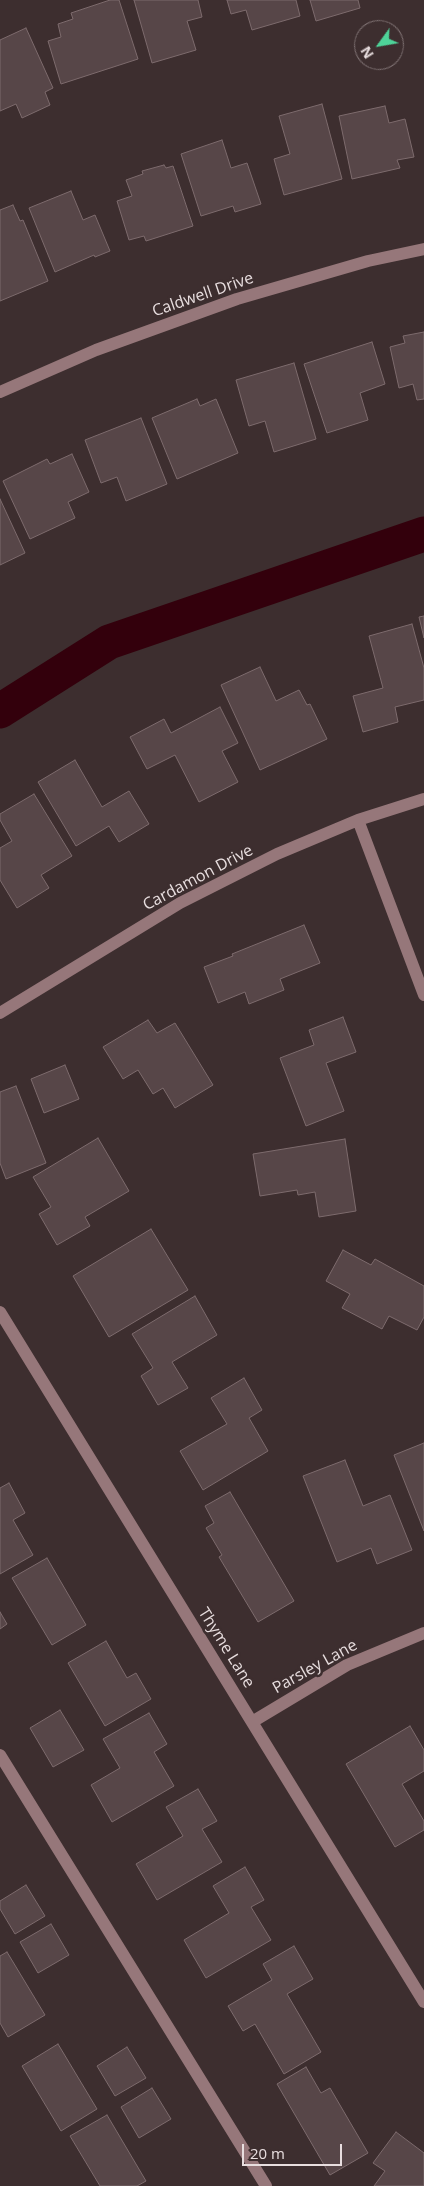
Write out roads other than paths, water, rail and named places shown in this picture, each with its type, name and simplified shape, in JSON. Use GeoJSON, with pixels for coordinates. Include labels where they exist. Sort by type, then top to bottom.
{"type":"FeatureCollection","features":[{"type":"Feature","properties":{"kind":"street","name":"Caldwell Drive"},"geometry":{"type":"LineString","coordinates":[[0,392],[96,350],[237,299],[368,261],[424,249]]}},
{"type":"Feature","properties":{"kind":"street","name":"Cardamon Drive"},"geometry":{"type":"LineString","coordinates":[[0,1013],[180,903],[277,854],[358,820],[424,799]]}},
{"type":"Feature","properties":{"kind":"street"},"geometry":{"type":"LineString","coordinates":[[358,820],[424,995]]}},
{"type":"Feature","properties":{"kind":"street","name":"Thyme Lane"},"geometry":{"type":"LineString","coordinates":[[0,1312],[424,2002]]}},
{"type":"Feature","properties":{"kind":"street","name":"Parsley Lane"},"geometry":{"type":"LineString","coordinates":[[252,1722],[347,1665],[424,1633]]}},
{"type":"Feature","properties":{"kind":"street"},"geometry":{"type":"LineString","coordinates":[[0,1755],[266,2186]]}},
{"type":"Feature","properties":{"kind":"waterway"},"geometry":{"type":"LineString","coordinates":[[0,711],[109,642],[424,534]]}}]}
